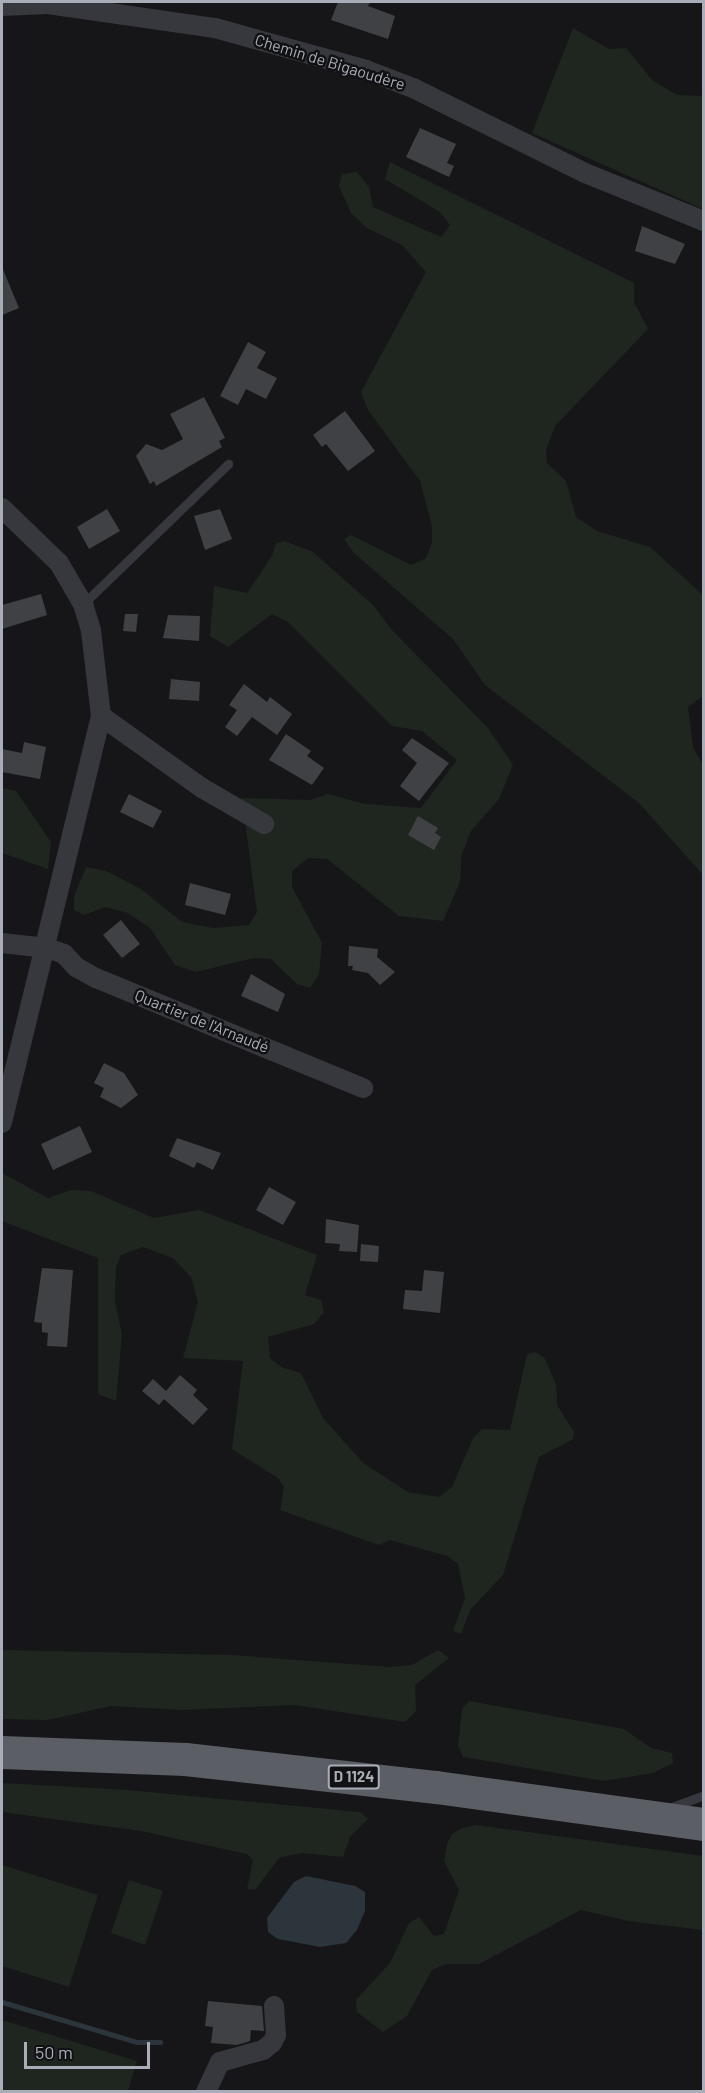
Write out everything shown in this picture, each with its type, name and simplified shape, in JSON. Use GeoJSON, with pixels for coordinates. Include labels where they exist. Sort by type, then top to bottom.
{"type":"FeatureCollection","features":[{"type":"Feature","properties":{"kind":"highway","name":"D 1124"},"geometry":{"type":"LineString","coordinates":[[2,1752],[184,1759],[436,1786],[704,1824]]}},
{"type":"Feature","properties":{"kind":"street","name":"Chemin de Bigaoudère"},"geometry":{"type":"LineString","coordinates":[[2,6],[48,4],[215,28],[366,70],[413,88],[585,173],[704,221]]}},
{"type":"Feature","properties":{"kind":"street"},"geometry":{"type":"LineString","coordinates":[[2,508],[59,563],[83,604],[90,631],[101,716],[47,948],[2,1123]]}},
{"type":"Feature","properties":{"kind":"street"},"geometry":{"type":"LineString","coordinates":[[101,716],[202,788],[264,824]]}},
{"type":"Feature","properties":{"kind":"street","name":"Quartier de l'Arnaudé"},"geometry":{"type":"LineString","coordinates":[[2,943],[47,948],[64,954],[76,967],[96,978],[363,1088]]}},
{"type":"Feature","properties":{"kind":"street"},"geometry":{"type":"LineString","coordinates":[[206,2091],[220,2062],[263,2050],[272,2043],[276,2035],[274,2006]]}},
{"type":"Feature","properties":{"kind":"lane"},"geometry":{"type":"LineString","coordinates":[[83,604],[228,464]]}},
{"type":"Feature","properties":{"kind":"lane"},"geometry":{"type":"LineString","coordinates":[[646,1817],[704,1795]]}},
{"type":"Feature","properties":{"kind":"shaded area"},"geometry":{"type":"Polygon","coordinates":[[[573,28],[609,49],[626,48],[652,80],[677,95],[703,96],[703,209],[532,133],[573,28]]]}},
{"type":"Feature","properties":{"kind":"shaded area"},"geometry":{"type":"Polygon","coordinates":[[[390,162],[634,283],[634,302],[648,329],[555,426],[546,450],[547,463],[566,481],[576,517],[597,531],[650,547],[703,595],[703,696],[688,707],[693,747],[703,765],[703,875],[639,803],[485,685],[453,639],[354,553],[344,539],[351,535],[411,565],[426,558],[432,543],[432,526],[420,481],[368,410],[361,392],[426,272],[402,245],[367,228],[351,213],[339,186],[342,174],[357,172],[369,187],[373,207],[441,237],[450,225],[440,212],[385,179],[390,162]]]}},
{"type":"Feature","properties":{"kind":"shaded area"},"geometry":{"type":"Polygon","coordinates":[[[284,541],[313,552],[374,606],[391,629],[487,727],[513,765],[499,799],[471,831],[461,856],[460,882],[443,921],[399,916],[327,859],[308,858],[292,871],[292,887],[322,943],[319,974],[310,988],[297,984],[271,959],[254,958],[196,972],[175,965],[150,928],[128,913],[105,907],[84,915],[74,910],[74,896],[86,867],[106,871],[141,889],[182,922],[213,928],[249,925],[257,912],[242,798],[310,800],[328,794],[365,804],[421,808],[457,760],[422,731],[392,726],[288,622],[272,614],[228,647],[210,636],[214,586],[247,593],[272,556],[276,543],[284,541]]]}},
{"type":"Feature","properties":{"kind":"shaded area"},"geometry":{"type":"Polygon","coordinates":[[[2,788],[16,791],[51,842],[48,869],[2,853],[2,788]]]}},
{"type":"Feature","properties":{"kind":"shaded area"},"geometry":{"type":"Polygon","coordinates":[[[2,1173],[48,1198],[71,1190],[91,1191],[154,1218],[199,1210],[317,1255],[305,1295],[321,1300],[324,1312],[314,1324],[268,1337],[270,1358],[281,1367],[301,1373],[323,1418],[363,1463],[408,1492],[439,1497],[452,1487],[473,1438],[482,1429],[510,1430],[527,1354],[535,1352],[544,1357],[556,1384],[557,1405],[574,1432],[573,1439],[539,1457],[503,1575],[470,1610],[461,1634],[453,1631],[465,1598],[458,1564],[447,1556],[390,1540],[379,1545],[280,1510],[284,1487],[278,1478],[232,1449],[243,1361],[183,1358],[198,1302],[191,1277],[173,1258],[143,1247],[121,1255],[116,1267],[115,1302],[122,1334],[116,1401],[98,1394],[98,1258],[2,1221],[2,1173]]]}},
{"type":"Feature","properties":{"kind":"shaded area"},"geometry":{"type":"Polygon","coordinates":[[[2,1650],[232,1655],[390,1667],[412,1665],[438,1650],[449,1658],[415,1685],[416,1711],[405,1722],[295,1705],[181,1710],[111,1706],[48,1720],[2,1719],[2,1650]]]}},
{"type":"Feature","properties":{"kind":"shaded area"},"geometry":{"type":"Polygon","coordinates":[[[469,1701],[624,1729],[651,1748],[672,1753],[673,1763],[653,1773],[604,1781],[463,1757],[458,1746],[462,1709],[469,1701]]]}},
{"type":"Feature","properties":{"kind":"shaded area"},"geometry":{"type":"Polygon","coordinates":[[[2,1783],[127,1790],[360,1812],[368,1819],[350,1837],[343,1857],[301,1853],[279,1858],[255,1890],[247,1889],[253,1860],[247,1854],[141,1831],[2,1812],[2,1783]]]}},
{"type":"Feature","properties":{"kind":"shaded area"},"geometry":{"type":"Polygon","coordinates":[[[476,1825],[703,1856],[703,1930],[628,1921],[581,1910],[479,1964],[446,1964],[432,1970],[407,2016],[383,2032],[357,2012],[356,2000],[390,1963],[409,1923],[419,1917],[434,1936],[444,1934],[459,1890],[444,1861],[447,1844],[452,1834],[462,1828],[476,1825]]]}},
{"type":"Feature","properties":{"kind":"shaded area"},"geometry":{"type":"Polygon","coordinates":[[[2,1865],[98,1895],[69,1987],[2,1966],[2,1865]]]}},
{"type":"Feature","properties":{"kind":"shaded area"},"geometry":{"type":"Polygon","coordinates":[[[306,1876],[355,1886],[365,1892],[365,1911],[357,1930],[346,1943],[320,1947],[278,1939],[268,1932],[267,1918],[294,1882],[306,1876]]]}},
{"type":"Feature","properties":{"kind":"shaded area"},"geometry":{"type":"Polygon","coordinates":[[[129,1880],[163,1891],[145,1945],[111,1933],[129,1880]]]}},
{"type":"Feature","properties":{"kind":"shaded area"},"geometry":{"type":"Polygon","coordinates":[[[2,2020],[137,2061],[128,2091],[2,2091],[2,2020]]]}},
{"type":"Feature","properties":{"kind":"building"},"geometry":{"type":"Polygon","coordinates":[[[338,2],[370,2],[368,6],[395,16],[388,39],[331,20],[338,2]]]}},
{"type":"Feature","properties":{"kind":"building"},"geometry":{"type":"Polygon","coordinates":[[[420,128],[456,144],[447,163],[454,166],[449,177],[406,157],[420,128]]]}},
{"type":"Feature","properties":{"kind":"building"},"geometry":{"type":"Polygon","coordinates":[[[642,226],[685,244],[675,264],[635,251],[642,226]]]}},
{"type":"Feature","properties":{"kind":"building"},"geometry":{"type":"Polygon","coordinates":[[[2,267],[19,308],[2,315],[2,267]]]}},
{"type":"Feature","properties":{"kind":"building"},"geometry":{"type":"Polygon","coordinates":[[[248,342],[266,352],[257,368],[277,378],[266,399],[246,389],[238,405],[220,396],[248,342]]]}},
{"type":"Feature","properties":{"kind":"building"},"geometry":{"type":"Polygon","coordinates":[[[204,397],[225,438],[219,441],[222,447],[156,486],[154,481],[150,484],[136,456],[146,444],[162,450],[183,439],[170,414],[204,397]]]}},
{"type":"Feature","properties":{"kind":"building"},"geometry":{"type":"Polygon","coordinates":[[[345,411],[375,451],[348,471],[326,444],[322,447],[313,435],[345,411]]]}},
{"type":"Feature","properties":{"kind":"building"},"geometry":{"type":"Polygon","coordinates":[[[107,509],[120,531],[89,549],[77,527],[107,509]]]}},
{"type":"Feature","properties":{"kind":"building"},"geometry":{"type":"Polygon","coordinates":[[[220,509],[232,539],[205,550],[194,516],[220,509]]]}},
{"type":"Feature","properties":{"kind":"building"},"geometry":{"type":"Polygon","coordinates":[[[41,594],[47,615],[2,629],[2,605],[41,594]]]}},
{"type":"Feature","properties":{"kind":"building"},"geometry":{"type":"Polygon","coordinates":[[[125,614],[138,614],[136,632],[123,631],[125,614]]]}},
{"type":"Feature","properties":{"kind":"building"},"geometry":{"type":"Polygon","coordinates":[[[168,615],[200,616],[199,641],[163,638],[168,615]]]}},
{"type":"Feature","properties":{"kind":"building"},"geometry":{"type":"Polygon","coordinates":[[[171,679],[200,682],[199,701],[169,699],[171,679]]]}},
{"type":"Feature","properties":{"kind":"building"},"geometry":{"type":"Polygon","coordinates":[[[244,684],[267,702],[270,697],[292,714],[277,735],[252,717],[237,736],[225,727],[237,710],[229,705],[244,684]]]}},
{"type":"Feature","properties":{"kind":"building"},"geometry":{"type":"Polygon","coordinates":[[[286,734],[311,751],[307,756],[324,768],[312,785],[269,760],[286,734]]]}},
{"type":"Feature","properties":{"kind":"building"},"geometry":{"type":"Polygon","coordinates":[[[412,738],[449,763],[419,801],[400,786],[417,763],[402,750],[412,738]]]}},
{"type":"Feature","properties":{"kind":"building"},"geometry":{"type":"Polygon","coordinates":[[[24,742],[46,747],[40,779],[2,772],[2,749],[22,753],[24,742]]]}},
{"type":"Feature","properties":{"kind":"building"},"geometry":{"type":"Polygon","coordinates":[[[129,794],[162,811],[153,828],[120,812],[129,794]]]}},
{"type":"Feature","properties":{"kind":"building"},"geometry":{"type":"Polygon","coordinates":[[[418,816],[438,828],[435,833],[441,837],[434,850],[408,835],[418,816]]]}},
{"type":"Feature","properties":{"kind":"building"},"geometry":{"type":"Polygon","coordinates":[[[190,883],[231,894],[225,915],[185,905],[190,883]]]}},
{"type":"Feature","properties":{"kind":"building"},"geometry":{"type":"Polygon","coordinates":[[[121,920],[140,944],[122,958],[103,935],[121,920]]]}},
{"type":"Feature","properties":{"kind":"building"},"geometry":{"type":"Polygon","coordinates":[[[349,946],[378,949],[377,957],[395,972],[380,985],[368,973],[352,970],[353,966],[348,966],[349,946]]]}},
{"type":"Feature","properties":{"kind":"building"},"geometry":{"type":"Polygon","coordinates":[[[251,974],[285,994],[278,1012],[241,996],[251,974]]]}},
{"type":"Feature","properties":{"kind":"building"},"geometry":{"type":"Polygon","coordinates":[[[104,1063],[124,1073],[138,1095],[121,1108],[100,1097],[104,1088],[94,1083],[104,1063]]]}},
{"type":"Feature","properties":{"kind":"building"},"geometry":{"type":"Polygon","coordinates":[[[80,1126],[92,1152],[53,1170],[41,1144],[80,1126]]]}},
{"type":"Feature","properties":{"kind":"building"},"geometry":{"type":"Polygon","coordinates":[[[177,1138],[221,1153],[213,1170],[197,1162],[194,1168],[169,1156],[177,1138]]]}},
{"type":"Feature","properties":{"kind":"building"},"geometry":{"type":"Polygon","coordinates":[[[269,1187],[296,1202],[283,1225],[256,1210],[269,1187]]]}},
{"type":"Feature","properties":{"kind":"building"},"geometry":{"type":"Polygon","coordinates":[[[326,1219],[359,1225],[357,1252],[339,1251],[340,1244],[325,1243],[326,1219]]]}},
{"type":"Feature","properties":{"kind":"building"},"geometry":{"type":"Polygon","coordinates":[[[361,1244],[379,1246],[378,1262],[360,1261],[361,1244]]]}},
{"type":"Feature","properties":{"kind":"building"},"geometry":{"type":"Polygon","coordinates":[[[42,1268],[73,1270],[67,1347],[47,1346],[48,1333],[42,1332],[42,1323],[34,1322],[42,1268]]]}},
{"type":"Feature","properties":{"kind":"building"},"geometry":{"type":"Polygon","coordinates":[[[424,1270],[444,1272],[440,1313],[403,1309],[405,1290],[422,1291],[424,1270]]]}},
{"type":"Feature","properties":{"kind":"building"},"geometry":{"type":"Polygon","coordinates":[[[180,1375],[197,1390],[193,1395],[208,1409],[193,1425],[164,1399],[159,1405],[142,1391],[153,1379],[166,1391],[180,1375]]]}},
{"type":"Feature","properties":{"kind":"building"},"geometry":{"type":"Polygon","coordinates":[[[208,2001],[262,2006],[264,2031],[251,2030],[250,2041],[237,2045],[211,2043],[213,2027],[205,2026],[208,2001]]]}},
{"type":"Feature","properties":{"kind":"waterway"},"geometry":{"type":"LineString","coordinates":[[2,2002],[137,2042],[160,2042]]}}]}
